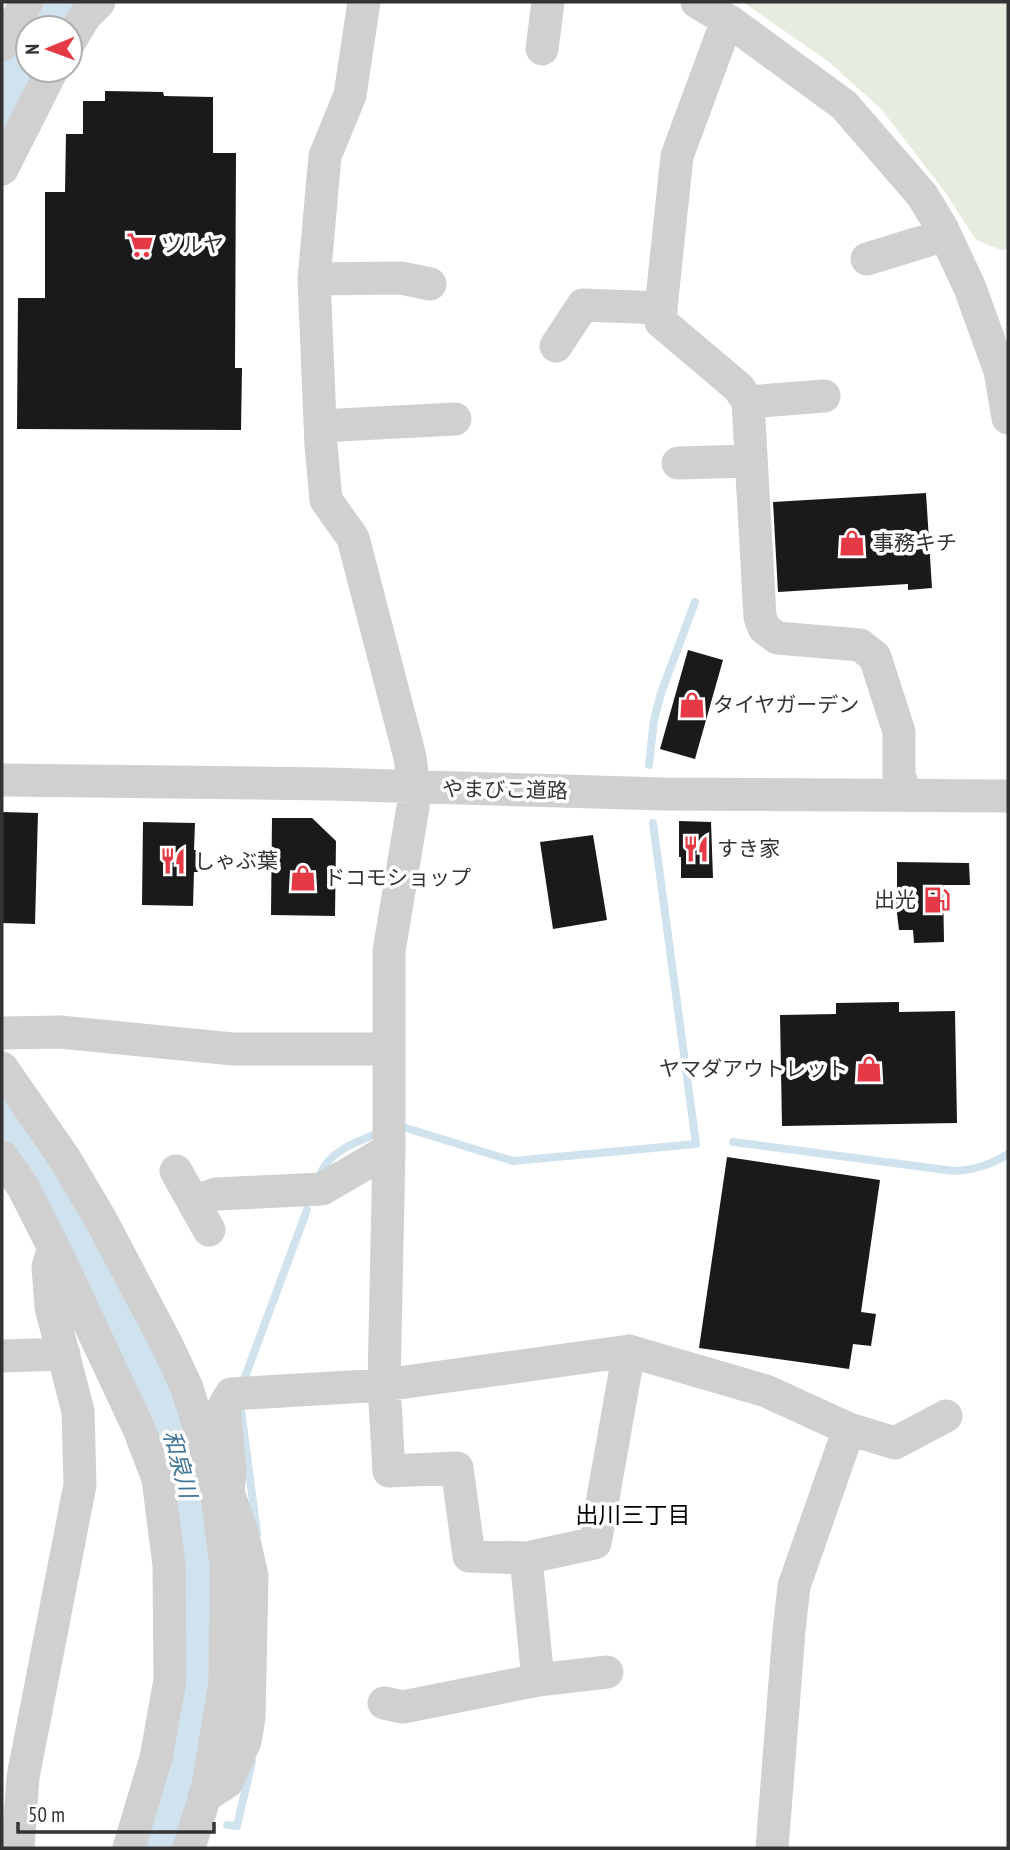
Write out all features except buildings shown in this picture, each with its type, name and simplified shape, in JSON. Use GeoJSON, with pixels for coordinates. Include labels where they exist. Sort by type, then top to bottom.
{"type":"FeatureCollection","features":[{"type":"Feature","properties":{"kind":"street"},"geometry":{"type":"LineString","coordinates":[[2,45],[27,2]]}},
{"type":"Feature","properties":{"kind":"street"},"geometry":{"type":"LineString","coordinates":[[84,18],[99,2]]}},
{"type":"Feature","properties":{"kind":"street"},"geometry":{"type":"LineString","coordinates":[[364,2],[350,95],[325,156],[314,279],[326,500],[353,538],[410,757],[414,788],[389,950],[389,1150],[384,1385],[390,1485],[457,1468],[469,1556],[526,1558],[595,1543],[629,1351]]}},
{"type":"Feature","properties":{"kind":"street"},"geometry":{"type":"LineString","coordinates":[[542,49],[548,2]]}},
{"type":"Feature","properties":{"kind":"street"},"geometry":{"type":"LineString","coordinates":[[697,2],[732,23],[844,105],[922,195],[946,235],[1004,370],[1008,418]]}},
{"type":"Feature","properties":{"kind":"street"},"geometry":{"type":"LineString","coordinates":[[732,23],[721,37],[677,156],[661,322],[739,388],[748,402],[760,617],[764,628],[777,638],[860,645],[875,657],[899,732],[899,775],[906,795]]}},
{"type":"Feature","properties":{"kind":"street"},"geometry":{"type":"LineString","coordinates":[[2,169],[45,84]]}},
{"type":"Feature","properties":{"kind":"street"},"geometry":{"type":"LineString","coordinates":[[867,259],[946,235]]}},
{"type":"Feature","properties":{"kind":"street"},"geometry":{"type":"LineString","coordinates":[[314,279],[401,278],[429,284]]}},
{"type":"Feature","properties":{"kind":"street"},"geometry":{"type":"LineString","coordinates":[[556,346],[583,305],[661,308]]}},
{"type":"Feature","properties":{"kind":"street"},"geometry":{"type":"LineString","coordinates":[[748,402],[824,396]]}},
{"type":"Feature","properties":{"kind":"street"},"geometry":{"type":"LineString","coordinates":[[320,426],[455,419]]}},
{"type":"Feature","properties":{"kind":"street"},"geometry":{"type":"LineString","coordinates":[[678,463],[751,461]]}},
{"type":"Feature","properties":{"kind":"street","name":"やまびこ道路"},"geometry":{"type":"LineString","coordinates":[[2,780],[328,784],[649,793],[1008,796]]}},
{"type":"Feature","properties":{"kind":"street"},"geometry":{"type":"LineString","coordinates":[[2,1033],[60,1032],[233,1049],[389,1049]]}},
{"type":"Feature","properties":{"kind":"street"},"geometry":{"type":"LineString","coordinates":[[2,1068],[65,1158],[102,1220],[167,1345],[187,1388],[215,1479],[243,1536],[252,1576],[249,1718],[245,1741],[227,1783],[204,1797],[189,1848]]}},
{"type":"Feature","properties":{"kind":"street"},"geometry":{"type":"LineString","coordinates":[[176,1171],[201,1216],[216,1194],[322,1189],[389,1150]]}},
{"type":"Feature","properties":{"kind":"street"},"geometry":{"type":"LineString","coordinates":[[2,1157],[23,1187],[54,1248],[139,1429],[158,1479],[169,1565],[170,1680],[156,1758],[129,1848]]}},
{"type":"Feature","properties":{"kind":"street"},"geometry":{"type":"LineString","coordinates":[[18,1848],[13,1776],[80,1485],[78,1411],[51,1307],[48,1267],[54,1248]]}},
{"type":"Feature","properties":{"kind":"street"},"geometry":{"type":"LineString","coordinates":[[223,1493],[230,1472],[224,1406],[231,1394],[384,1385],[629,1351],[766,1391],[849,1429],[895,1443],[946,1416]]}},
{"type":"Feature","properties":{"kind":"street"},"geometry":{"type":"LineString","coordinates":[[2,1356],[64,1354]]}},
{"type":"Feature","properties":{"kind":"street"},"geometry":{"type":"LineString","coordinates":[[772,1848],[794,1586],[849,1429]]}},
{"type":"Feature","properties":{"kind":"street"},"geometry":{"type":"LineString","coordinates":[[526,1558],[538,1680]]}},
{"type":"Feature","properties":{"kind":"street"},"geometry":{"type":"LineString","coordinates":[[396,1714],[538,1680],[607,1672]]}},
{"type":"Feature","properties":{"kind":"shaded area"},"geometry":{"type":"Polygon","coordinates":[[[743,2],[1008,2],[1008,250],[976,240],[945,192],[882,110],[829,62],[743,2]]]}},
{"type":"Feature","properties":{"kind":"waterway","name":"和泉川"},"geometry":{"type":"LineString","coordinates":[[58,14],[67,2]]}},
{"type":"Feature","properties":{"kind":"waterway","name":"和泉川"},"geometry":{"type":"LineString","coordinates":[[2,111],[16,84]]}},
{"type":"Feature","properties":{"kind":"waterway"},"geometry":{"type":"LineString","coordinates":[[649,765],[654,720],[661,693],[695,602]]}},
{"type":"Feature","properties":{"kind":"waterway"},"geometry":{"type":"LineString","coordinates":[[403,1127],[513,1161],[696,1144],[653,823]]}},
{"type":"Feature","properties":{"kind":"waterway","name":"和泉川"},"geometry":{"type":"LineString","coordinates":[[2,1118],[89,1250],[149,1371],[181,1454],[193,1514],[199,1665],[192,1718],[160,1848]]}},
{"type":"Feature","properties":{"kind":"waterway"},"geometry":{"type":"LineString","coordinates":[[321,1173],[330,1159],[337,1154],[376,1134]]}},
{"type":"Feature","properties":{"kind":"waterway"},"geometry":{"type":"LineString","coordinates":[[733,1142],[954,1171],[982,1166],[1008,1154]]}},
{"type":"Feature","properties":{"kind":"waterway"},"geometry":{"type":"LineString","coordinates":[[242,1385],[307,1210]]}},
{"type":"Feature","properties":{"kind":"waterway"},"geometry":{"type":"LineString","coordinates":[[241,1410],[257,1533]]}},
{"type":"Feature","properties":{"kind":"waterway"},"geometry":{"type":"LineString","coordinates":[[227,1825],[237,1826],[252,1761]]}},
{"type":"Feature","properties":{"kind":"waterway"},"geometry":{"type":"LineString","coordinates":[[171,1812],[190,1819]]}},
{"type":"Feature","properties":{"kind":"place","name":"ツルヤ"},"geometry":{"type":"Point","coordinates":[140,245]}},
{"type":"Feature","properties":{"kind":"place","name":"事務キチ"},"geometry":{"type":"Point","coordinates":[852,543]}},
{"type":"Feature","properties":{"kind":"place","name":"タイヤガーデン"},"geometry":{"type":"Point","coordinates":[692,705]}},
{"type":"Feature","properties":{"kind":"place","name":"すき家"},"geometry":{"type":"Point","coordinates":[696,849]}},
{"type":"Feature","properties":{"kind":"place","name":"しゃぶ葉"},"geometry":{"type":"Point","coordinates":[173,861]}},
{"type":"Feature","properties":{"kind":"place","name":"ドコモショップ"},"geometry":{"type":"Point","coordinates":[303,878]}},
{"type":"Feature","properties":{"kind":"place","name":"出光"},"geometry":{"type":"Point","coordinates":[937,900]}},
{"type":"Feature","properties":{"kind":"place","name":"ヤマダアウトレット"},"geometry":{"type":"Point","coordinates":[869,1069]}},
{"type":"Feature","properties":{"kind":"district","name":"出川三丁目"},"geometry":{"type":"Point","coordinates":[633,1515]}}]}
